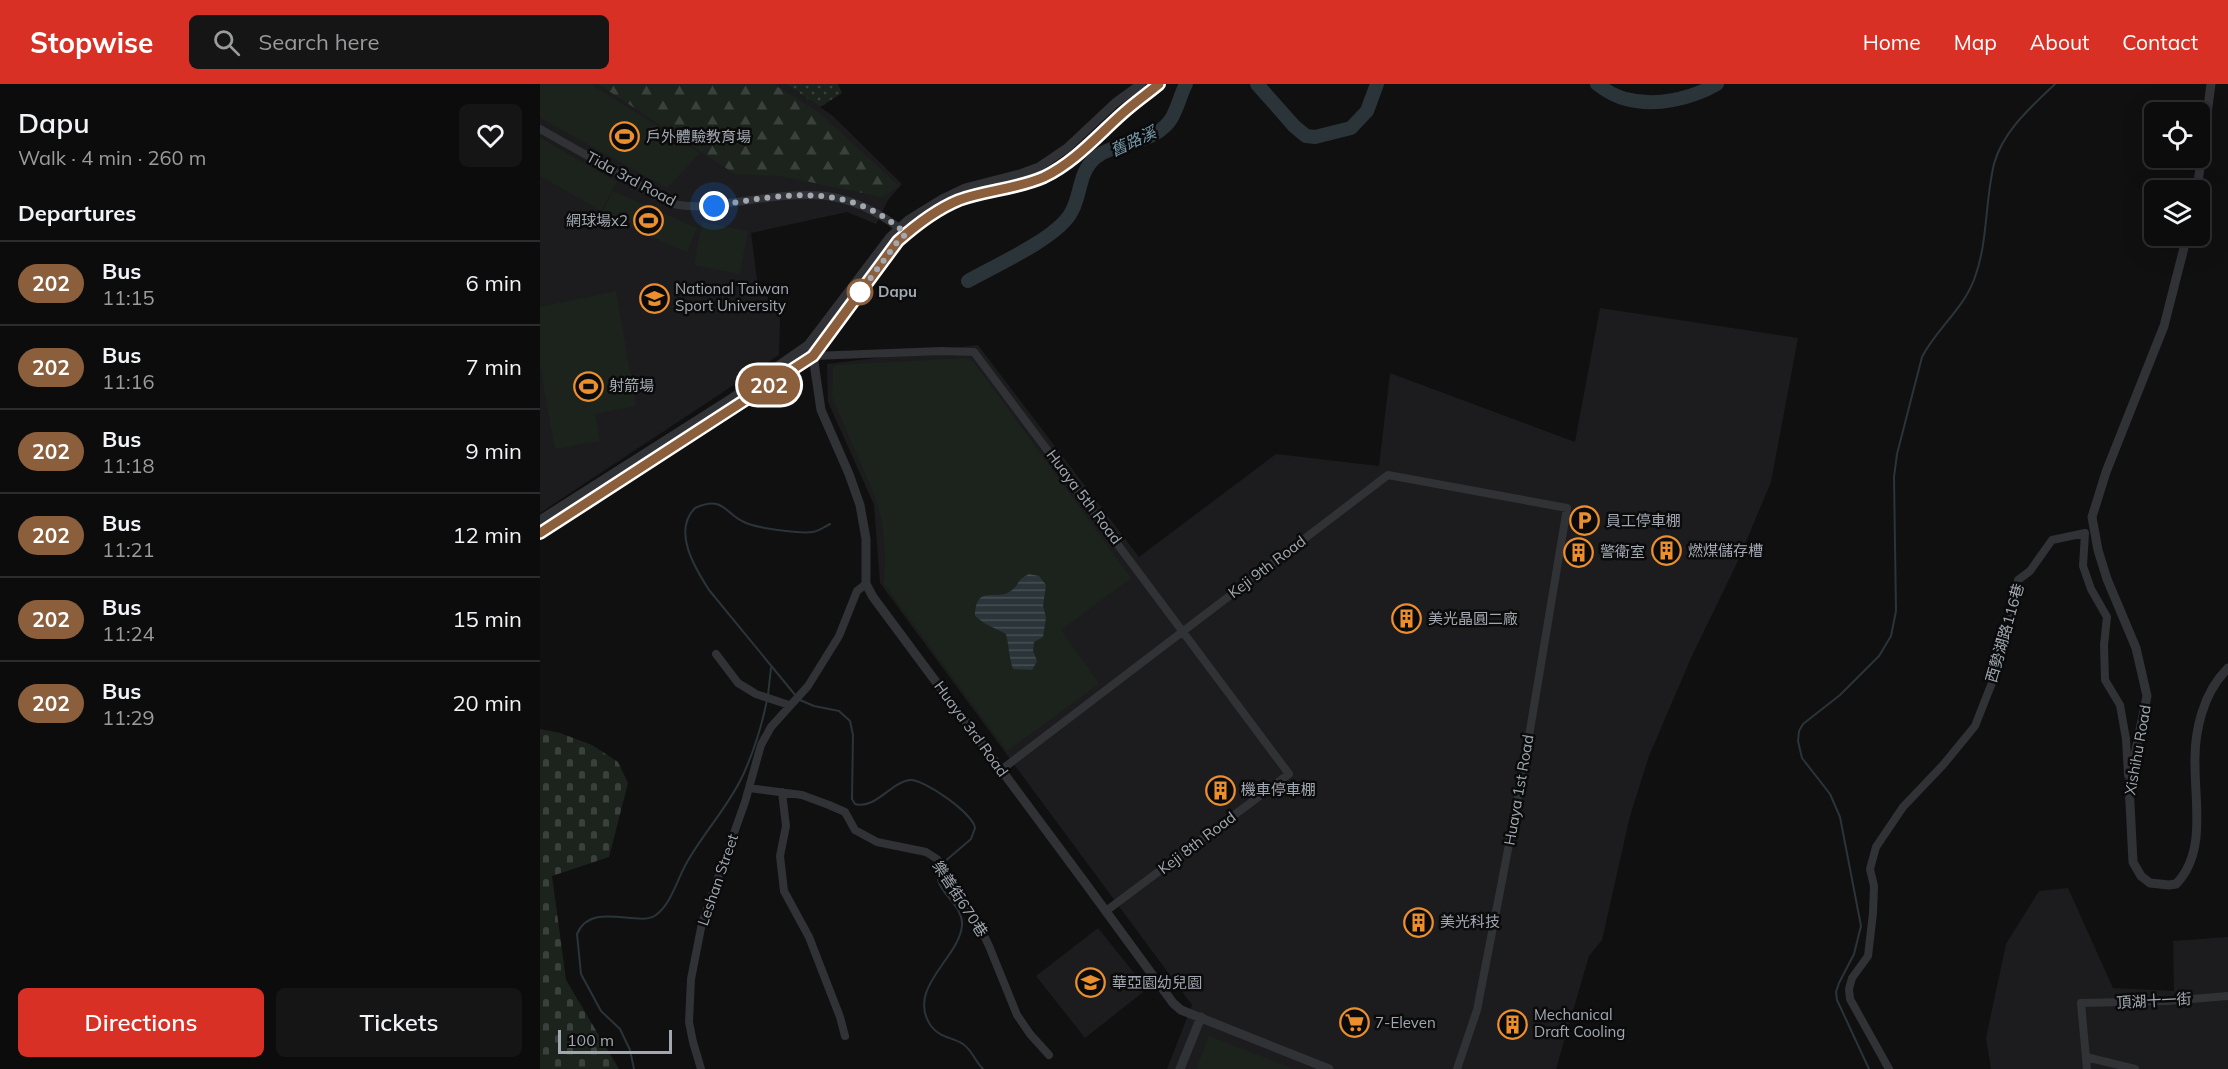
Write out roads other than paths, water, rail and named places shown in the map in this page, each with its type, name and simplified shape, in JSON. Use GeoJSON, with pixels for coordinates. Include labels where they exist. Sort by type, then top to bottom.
{"type":"FeatureCollection","features":[{"type":"Feature","properties":{"kind":"street"},"geometry":{"type":"LineString","coordinates":[[540,533],[813,356],[898,241],[902,231],[933,204],[965,188],[1039,167],[1066,148],[1108,109],[1141,84]]}},
{"type":"Feature","properties":{"kind":"street"},"geometry":{"type":"LineString","coordinates":[[540,520],[732,398],[808,345],[890,237],[960,200],[1027,183],[1058,169],[1077,156],[1124,112],[1159,84]]}},
{"type":"Feature","properties":{"kind":"street"},"geometry":{"type":"LineString","coordinates":[[2198,180],[2211,84]]}},
{"type":"Feature","properties":{"kind":"street","name":"Tida 3rd Road"},"geometry":{"type":"LineString","coordinates":[[540,129],[673,204],[693,208],[785,194],[815,194],[855,202],[881,214],[902,231]]}},
{"type":"Feature","properties":{"kind":"street","name":"Xishihu Road"},"geometry":{"type":"LineString","coordinates":[[2184,246],[2164,326],[2109,463],[2092,517],[2101,560],[2136,648],[2147,696],[2129,784],[2133,862],[2141,876],[2150,883],[2176,884],[2191,862],[2196,839],[2198,802],[2195,765],[2200,718],[2213,687],[2228,668]]}},
{"type":"Feature","properties":{"kind":"street"},"geometry":{"type":"LineString","coordinates":[[808,345],[813,356],[821,410],[860,505],[866,539],[866,584]]}},
{"type":"Feature","properties":{"kind":"street","name":"Huaya 5th Road"},"geometry":{"type":"LineString","coordinates":[[813,356],[956,350],[975,352],[1184,630],[1288,774]]}},
{"type":"Feature","properties":{"kind":"street","name":"Keji 9th Road"},"geometry":{"type":"LineString","coordinates":[[1001,770],[1388,475],[1567,508]]}},
{"type":"Feature","properties":{"kind":"street","name":"Huaya 1st Road"},"geometry":{"type":"LineString","coordinates":[[1457,1069],[1479,1000],[1523,772],[1567,508]]}},
{"type":"Feature","properties":{"kind":"street","name":"西勢湖路116巷"},"geometry":{"type":"LineString","coordinates":[[1889,1069],[1850,999],[1848,989],[1852,978],[1868,956],[1874,886],[1870,869],[1876,847],[1903,807],[1943,765],[1975,726],[1997,670],[2001,646],[2016,603],[2018,580],[2030,571],[2052,540],[2085,532],[2084,566],[2091,589],[2107,617],[2104,645],[2105,680],[2120,705],[2126,739],[2129,784]]}},
{"type":"Feature","properties":{"kind":"street","name":"Leshan Street"},"geometry":{"type":"LineString","coordinates":[[701,1069],[689,1022],[691,979],[702,923],[749,788],[761,745],[771,727],[808,686],[839,636],[858,591],[866,584]]}},
{"type":"Feature","properties":{"kind":"street","name":"Huaya 3rd Road"},"geometry":{"type":"LineString","coordinates":[[866,584],[873,597],[1173,1003],[1181,1010],[1329,1069]]}},
{"type":"Feature","properties":{"kind":"street"},"geometry":{"type":"LineString","coordinates":[[716,654],[738,683],[756,694],[791,704]]}},
{"type":"Feature","properties":{"kind":"street","name":"Keji 8th Road"},"geometry":{"type":"LineString","coordinates":[[1106,911],[1288,774]]}},
{"type":"Feature","properties":{"kind":"street","name":"樂善街670巷"},"geometry":{"type":"LineString","coordinates":[[749,788],[802,795],[845,812],[855,830],[877,842],[926,852],[937,859],[974,915],[1017,1015],[1049,1055]]}},
{"type":"Feature","properties":{"kind":"street"},"geometry":{"type":"LineString","coordinates":[[782,792],[786,826],[780,856],[784,891],[809,937],[845,1036]]}},
{"type":"Feature","properties":{"kind":"street","name":"頂湖十一街"},"geometry":{"type":"LineString","coordinates":[[2086,1057],[2081,1004],[2228,996]]}},
{"type":"Feature","properties":{"kind":"street"},"geometry":{"type":"LineString","coordinates":[[1180,1069],[1202,1017]]}},
{"type":"Feature","properties":{"kind":"street"},"geometry":{"type":"LineString","coordinates":[[2087,1069],[2086,1057],[2135,1069]]}},
{"type":"Feature","properties":{"kind":"waterway","name":"舊路溪"},"geometry":{"type":"LineString","coordinates":[[968,281],[1037,243],[1061,225],[1073,209],[1089,164],[1103,153],[1161,130],[1172,118],[1186,84]]}},
{"type":"Feature","properties":{"kind":"waterway","name":"舊路溪"},"geometry":{"type":"LineString","coordinates":[[1257,84],[1294,126],[1306,136],[1315,137],[1351,128],[1367,111],[1377,84]]}},
{"type":"Feature","properties":{"kind":"waterway","name":"舊路溪"},"geometry":{"type":"LineString","coordinates":[[1597,84],[1622,98],[1649,102],[1673,100],[1696,94],[1717,84]]}},
{"type":"Feature","properties":{"kind":"waterway"},"geometry":{"type":"LineString","coordinates":[[1869,1069],[1837,1000],[1836,992],[1854,954],[1861,926],[1840,817],[1830,794],[1802,758],[1798,741],[1799,731],[1803,724],[1840,695],[1879,656],[1891,636],[1896,611],[1894,477],[1897,454],[1922,357],[1964,299],[1975,277],[1982,249],[1991,178],[1998,152],[2019,120],[2055,84]]}},
{"type":"Feature","properties":{"kind":"waterway"},"geometry":{"type":"LineString","coordinates":[[796,696],[709,590],[692,560],[688,549],[686,527],[688,517],[695,508],[712,503],[718,504],[744,522],[767,528],[813,532],[830,524]]}},
{"type":"Feature","properties":{"kind":"waterway"},"geometry":{"type":"LineString","coordinates":[[768,695],[771,668]]}},
{"type":"Feature","properties":{"kind":"waterway"},"geometry":{"type":"LineString","coordinates":[[634,1069],[630,1050],[620,1029],[601,1011],[581,974],[577,934],[584,924],[593,919],[604,916],[648,918],[661,910],[670,898],[693,853],[731,798],[743,775],[751,757],[767,700]]}},
{"type":"Feature","properties":{"kind":"waterway"},"geometry":{"type":"LineString","coordinates":[[800,700],[814,706],[839,711],[850,721],[853,735],[852,799],[855,804],[862,805],[876,800],[896,785],[910,780],[917,781],[936,791],[966,814],[975,828],[971,839],[943,863]]}},
{"type":"Feature","properties":{"kind":"waterway"},"geometry":{"type":"LineString","coordinates":[[939,868],[937,876],[939,883],[958,910],[962,925],[953,949],[929,986],[925,999],[925,1012],[935,1030],[966,1046],[983,1069]]}},
{"type":"Feature","properties":{"kind":"place","name":"戶外體驗教育場"},"geometry":{"type":"Point","coordinates":[625,137]}},
{"type":"Feature","properties":{"kind":"place","name":"網球場x2"},"geometry":{"type":"Point","coordinates":[649,221]}},
{"type":"Feature","properties":{"kind":"place","name":"Dapu"},"geometry":{"type":"Point","coordinates":[860,292]}},
{"type":"Feature","properties":{"kind":"place","name":"National Taiwan Sport University"},"geometry":{"type":"Point","coordinates":[654,298]}},
{"type":"Feature","properties":{"kind":"place","name":"射箭場"},"geometry":{"type":"Point","coordinates":[588,386]}},
{"type":"Feature","properties":{"kind":"place","name":"員工停車棚"},"geometry":{"type":"Point","coordinates":[1585,521]}},
{"type":"Feature","properties":{"kind":"place","name":"燃煤儲存槽"},"geometry":{"type":"Point","coordinates":[1667,551]}},
{"type":"Feature","properties":{"kind":"place","name":"警衛室"},"geometry":{"type":"Point","coordinates":[1579,552]}},
{"type":"Feature","properties":{"kind":"place","name":"美光晶圓二廠"},"geometry":{"type":"Point","coordinates":[1407,619]}},
{"type":"Feature","properties":{"kind":"place","name":"機車停車棚"},"geometry":{"type":"Point","coordinates":[1220,790]}},
{"type":"Feature","properties":{"kind":"place","name":"美光科技"},"geometry":{"type":"Point","coordinates":[1419,922]}},
{"type":"Feature","properties":{"kind":"place","name":"華亞園幼兒園"},"geometry":{"type":"Point","coordinates":[1091,983]}},
{"type":"Feature","properties":{"kind":"place","name":"7-Eleven"},"geometry":{"type":"Point","coordinates":[1354,1023]}},
{"type":"Feature","properties":{"kind":"place","name":"Mechanical Draft Cooling"},"geometry":{"type":"Point","coordinates":[1513,1024]}}]}
